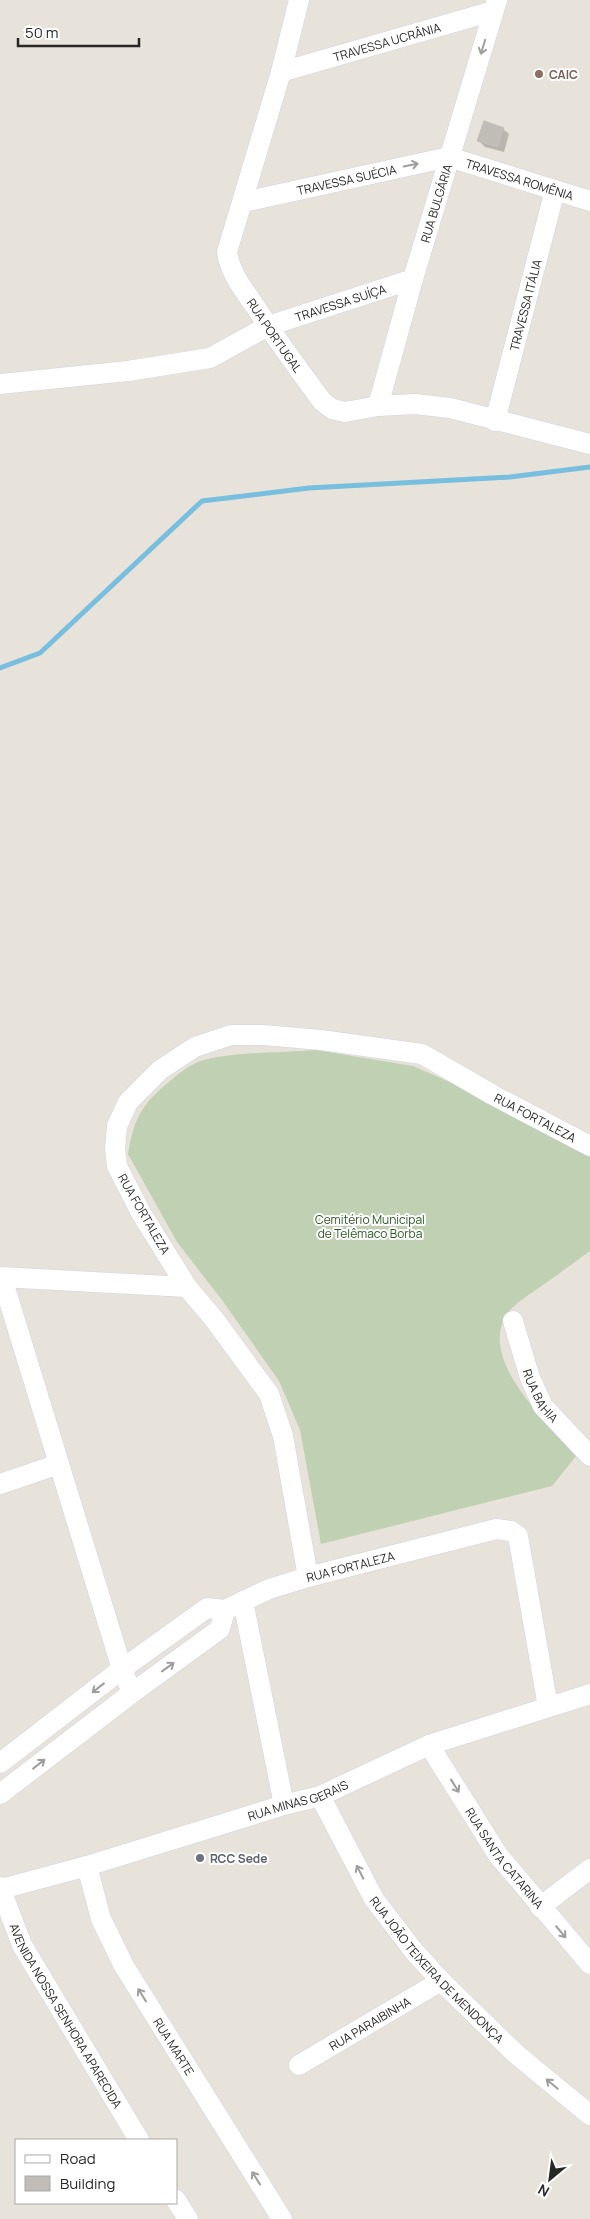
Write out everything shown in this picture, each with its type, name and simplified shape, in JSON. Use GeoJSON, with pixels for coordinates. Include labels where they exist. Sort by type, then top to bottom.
{"type":"FeatureCollection","features":[{"type":"Feature","properties":{"kind":"street","name":"RUA PORTUGAL"},"geometry":{"type":"LineString","coordinates":[[299,0],[281,72],[244,202],[227,252],[229,264],[235,276],[322,401],[332,409],[345,412],[378,406],[415,404],[450,408],[590,444]]}},
{"type":"Feature","properties":{"kind":"street","name":"TRAVESSA UCRÂNIA"},"geometry":{"type":"LineString","coordinates":[[281,72],[495,6]]}},
{"type":"Feature","properties":{"kind":"street","name":"RUA BULGÁRIA"},"geometry":{"type":"LineString","coordinates":[[378,406],[413,279],[495,6]]}},
{"type":"Feature","properties":{"kind":"street","name":"TRAVESSA ROMÊNIA"},"geometry":{"type":"LineString","coordinates":[[449,157],[590,202]]}},
{"type":"Feature","properties":{"kind":"street","name":"TRAVESSA SUÉCIA"},"geometry":{"type":"LineString","coordinates":[[244,202],[449,157]]}},
{"type":"Feature","properties":{"kind":"street","name":"TRAVESSA ITÁLIA"},"geometry":{"type":"LineString","coordinates":[[495,421],[555,190]]}},
{"type":"Feature","properties":{"kind":"street","name":"TRAVESSA SUÍÇA"},"geometry":{"type":"LineString","coordinates":[[0,384],[128,371],[210,358],[268,326],[413,279]]}},
{"type":"Feature","properties":{"kind":"street","name":"RUA FORTALEZA"},"geometry":{"type":"LineString","coordinates":[[548,1706],[518,1536],[511,1531],[496,1529],[308,1577],[283,1436],[269,1394],[214,1319],[187,1287],[141,1213],[117,1166],[115,1149],[117,1126],[128,1102],[160,1070],[195,1047],[231,1035],[263,1035],[321,1040],[422,1054],[508,1104],[590,1146]]}},
{"type":"Feature","properties":{"kind":"street"},"geometry":{"type":"LineString","coordinates":[[132,1693],[122,1669],[1,1278],[187,1287]]}},
{"type":"Feature","properties":{"kind":"street","name":"RUA BAHIA"},"geometry":{"type":"LineString","coordinates":[[513,1321],[530,1378],[543,1406],[590,1456]]}},
{"type":"Feature","properties":{"kind":"street"},"geometry":{"type":"LineString","coordinates":[[0,1484],[60,1464]]}},
{"type":"Feature","properties":{"kind":"street"},"geometry":{"type":"LineString","coordinates":[[0,1763],[122,1669],[200,1612],[211,1608],[225,1610],[269,1589],[308,1577]]}},
{"type":"Feature","properties":{"kind":"street"},"geometry":{"type":"LineString","coordinates":[[243,1601],[284,1805]]}},
{"type":"Feature","properties":{"kind":"street"},"geometry":{"type":"LineString","coordinates":[[0,1794],[132,1693],[220,1629],[225,1610]]}},
{"type":"Feature","properties":{"kind":"street","name":"RUA MINAS GERAIS"},"geometry":{"type":"LineString","coordinates":[[0,1888],[87,1866],[284,1805],[320,1796],[429,1745],[590,1694]]}},
{"type":"Feature","properties":{"kind":"street","name":"RUA SANTA CATARINA"},"geometry":{"type":"LineString","coordinates":[[429,1745],[498,1855],[590,1964]]}},
{"type":"Feature","properties":{"kind":"street","name":"RUA JOÃO TEIXEIRA DE MENDONÇA"},"geometry":{"type":"LineString","coordinates":[[320,1796],[374,1899],[413,1950],[441,1981],[516,2054],[590,2115]]}},
{"type":"Feature","properties":{"kind":"street","name":"RUA MARTE"},"geometry":{"type":"LineString","coordinates":[[87,1866],[101,1919],[124,1966],[282,2219]]}},
{"type":"Feature","properties":{"kind":"street"},"geometry":{"type":"LineString","coordinates":[[540,1907],[590,1869]]}},
{"type":"Feature","properties":{"kind":"street","name":"AVENIDA NOSSA SENHORA APARECIDA"},"geometry":{"type":"LineString","coordinates":[[0,1888],[22,1945],[138,2139]]}},
{"type":"Feature","properties":{"kind":"street","name":"RUA PARAIBINHA"},"geometry":{"type":"LineString","coordinates":[[299,2065],[441,1981]]}},
{"type":"Feature","properties":{"kind":"street"},"geometry":{"type":"LineString","coordinates":[[178,2203],[188,2219]]}},
{"type":"Feature","properties":{"kind":"green space","name":"Cemitério Municipal de Telêmaco Borba"},"geometry":{"type":"Polygon","coordinates":[[[316,1050],[413,1066],[493,1101],[590,1151],[590,1251],[515,1305],[502,1326],[500,1345],[506,1366],[532,1406],[577,1455],[552,1486],[321,1544],[300,1430],[279,1381],[222,1300],[177,1242],[128,1154],[137,1121],[152,1097],[180,1073],[198,1062],[224,1056],[316,1050]]]}},
{"type":"Feature","properties":{"kind":"building"},"geometry":{"type":"Polygon","coordinates":[[[484,121],[504,128],[498,147],[477,141],[484,121]]]}},
{"type":"Feature","properties":{"kind":"waterway"},"geometry":{"type":"LineString","coordinates":[[0,668],[40,653],[202,501],[309,488],[510,477],[590,467]]}},
{"type":"Feature","properties":{"kind":"place","name":"CAIC"},"geometry":{"type":"Point","coordinates":[539,74]}},
{"type":"Feature","properties":{"kind":"place","name":"RCC Sede"},"geometry":{"type":"Point","coordinates":[200,1858]}}]}
